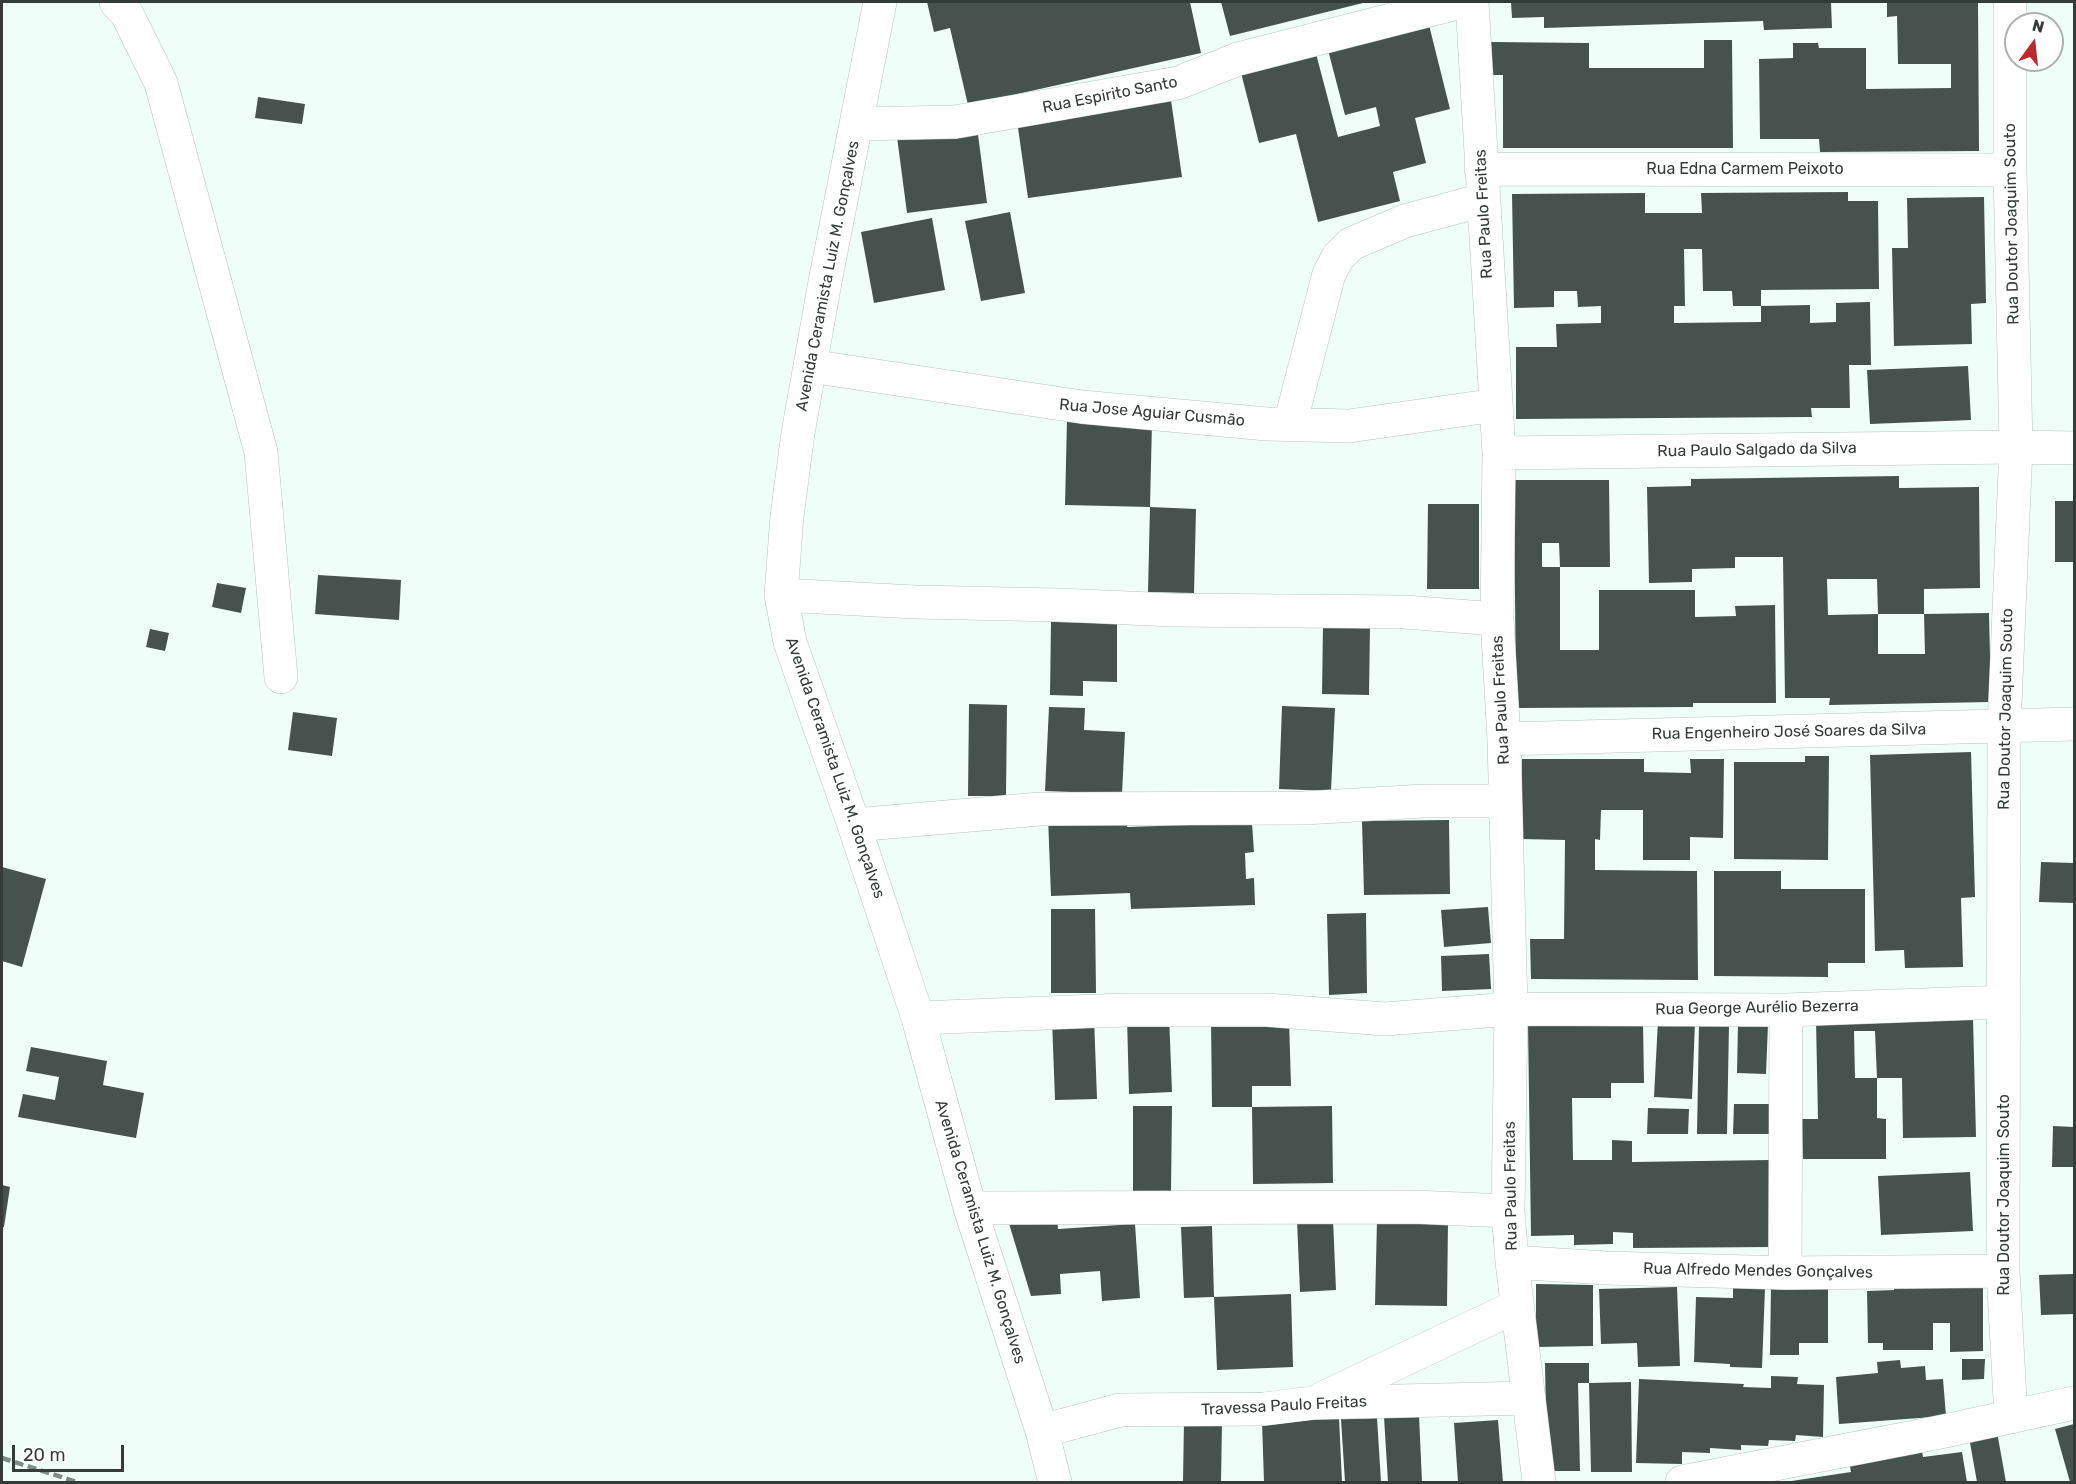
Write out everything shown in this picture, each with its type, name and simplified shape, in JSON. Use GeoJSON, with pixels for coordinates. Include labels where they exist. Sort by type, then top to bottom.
{"type":"FeatureCollection","features":[{"type":"Feature","properties":{"kind":"street"},"geometry":{"type":"LineString","coordinates":[[116,2],[127,14],[161,83],[261,452],[281,677]]}},
{"type":"Feature","properties":{"kind":"street","name":"Avenida Ceramista Luiz M. Gonçalves"},"geometry":{"type":"LineString","coordinates":[[880,2],[810,366],[787,516],[781,595],[790,642],[918,1018],[970,1208],[1042,1431],[1055,1482]]}},
{"type":"Feature","properties":{"kind":"street","name":"Rua Espirito Santo"},"geometry":{"type":"LineString","coordinates":[[857,124],[955,122],[1178,83],[1238,59],[1461,2]]}},
{"type":"Feature","properties":{"kind":"street","name":"Rua Paulo Freitas"},"geometry":{"type":"LineString","coordinates":[[1472,2],[1499,453],[1497,619],[1504,739],[1511,1009],[1508,1211],[1512,1262],[1539,1482]]}},
{"type":"Feature","properties":{"kind":"street","name":"Rua Doutor Joaquim Souto"},"geometry":{"type":"LineString","coordinates":[[2010,2],[2010,170],[2016,447],[2004,727],[2003,1271],[2011,1417]]}},
{"type":"Feature","properties":{"kind":"street","name":"Rua Edna Carmem Peixoto"},"geometry":{"type":"LineString","coordinates":[[1290,424],[1329,274],[1338,257],[1352,244],[1482,184],[2010,170]]}},
{"type":"Feature","properties":{"kind":"street","name":"Rua Jose Aguiar Cusmão"},"geometry":{"type":"LineString","coordinates":[[810,366],[1082,407],[1267,424],[1349,426],[1496,405]]}},
{"type":"Feature","properties":{"kind":"street","name":"Rua Paulo Salgado da Silva"},"geometry":{"type":"LineString","coordinates":[[1499,453],[2074,448]]}},
{"type":"Feature","properties":{"kind":"street"},"geometry":{"type":"LineString","coordinates":[[781,595],[915,602],[1174,610],[1404,612],[1497,619]]}},
{"type":"Feature","properties":{"kind":"street","name":"Rua Engenheiro José Soares da Silva"},"geometry":{"type":"LineString","coordinates":[[1504,739],[2074,724]]}},
{"type":"Feature","properties":{"kind":"street"},"geometry":{"type":"LineString","coordinates":[[854,825],[1040,809],[1304,808],[1424,801],[1505,801]]}},
{"type":"Feature","properties":{"kind":"street","name":"Rua George Aurélio Bezerra"},"geometry":{"type":"LineString","coordinates":[[918,1018],[1160,1010],[1267,1010],[1385,1019],[1511,1009],[1786,1010],[2004,1002]]}},
{"type":"Feature","properties":{"kind":"street"},"geometry":{"type":"LineString","coordinates":[[1785,1273],[1786,1010]]}},
{"type":"Feature","properties":{"kind":"street"},"geometry":{"type":"LineString","coordinates":[[970,1208],[1414,1207],[1508,1211]]}},
{"type":"Feature","properties":{"kind":"street","name":"Rua Alfredo Mendes Gonçalves"},"geometry":{"type":"LineString","coordinates":[[1512,1262],[1606,1268],[1785,1273],[2003,1271]]}},
{"type":"Feature","properties":{"kind":"street"},"geometry":{"type":"LineString","coordinates":[[1313,1403],[1517,1305]]}},
{"type":"Feature","properties":{"kind":"street","name":"Travessa Paulo Freitas"},"geometry":{"type":"LineString","coordinates":[[1042,1431],[1120,1410],[1264,1409],[1313,1403],[1529,1398]]}},
{"type":"Feature","properties":{"kind":"street"},"geometry":{"type":"LineString","coordinates":[[1682,1482],[2074,1403]]}},
{"type":"Feature","properties":{"kind":"building"},"geometry":{"type":"Polygon","coordinates":[[[927,2],[1190,2],[1201,53],[968,105],[950,28],[934,32],[927,2]]]}},
{"type":"Feature","properties":{"kind":"building"},"geometry":{"type":"Polygon","coordinates":[[[1221,2],[1367,2],[1230,36],[1221,2]]]}},
{"type":"Feature","properties":{"kind":"building"},"geometry":{"type":"Polygon","coordinates":[[[1511,2],[1831,2],[1832,28],[1764,30],[1763,21],[1544,28],[1544,17],[1512,18],[1511,2]]]}},
{"type":"Feature","properties":{"kind":"building"},"geometry":{"type":"Polygon","coordinates":[[[1887,2],[1978,2],[1979,151],[1820,152],[1819,139],[1760,139],[1759,59],[1793,58],[1793,43],[1818,43],[1819,48],[1866,48],[1866,89],[1951,88],[1951,64],[1898,64],[1897,16],[1887,17],[1887,2]]]}},
{"type":"Feature","properties":{"kind":"building"},"geometry":{"type":"Polygon","coordinates":[[[1429,25],[1450,109],[1415,118],[1426,163],[1393,172],[1400,201],[1318,222],[1296,134],[1259,143],[1240,69],[1315,50],[1338,137],[1380,126],[1376,107],[1345,115],[1328,50],[1429,25]]]}},
{"type":"Feature","properties":{"kind":"building"},"geometry":{"type":"Polygon","coordinates":[[[1704,40],[1732,40],[1733,148],[1503,148],[1503,75],[1491,75],[1491,42],[1589,43],[1589,68],[1704,68],[1704,40]]]}},
{"type":"Feature","properties":{"kind":"building"},"geometry":{"type":"Polygon","coordinates":[[[258,97],[305,104],[302,124],[255,118],[258,97]]]}},
{"type":"Feature","properties":{"kind":"building"},"geometry":{"type":"Polygon","coordinates":[[[1171,100],[1182,177],[1028,198],[1017,121],[1171,100]]]}},
{"type":"Feature","properties":{"kind":"building"},"geometry":{"type":"Polygon","coordinates":[[[977,127],[987,203],[907,213],[897,137],[977,127]]]}},
{"type":"Feature","properties":{"kind":"building"},"geometry":{"type":"Polygon","coordinates":[[[1848,192],[1848,201],[1878,201],[1879,289],[1761,290],[1761,306],[1810,305],[1810,323],[1836,322],[1836,303],[1870,302],[1871,365],[1849,365],[1850,408],[1811,408],[1812,417],[1516,419],[1516,347],[1557,347],[1556,324],[1601,323],[1601,306],[1578,307],[1577,291],[1554,291],[1554,307],[1514,308],[1512,194],[1645,193],[1645,213],[1702,213],[1701,193],[1848,192]],[[1684,249],[1685,306],[1674,306],[1674,323],[1761,322],[1761,306],[1733,306],[1732,291],[1703,291],[1702,249],[1684,249]]]}},
{"type":"Feature","properties":{"kind":"building"},"geometry":{"type":"Polygon","coordinates":[[[1984,197],[1986,303],[1971,304],[1972,344],[1894,346],[1892,248],[1908,248],[1907,198],[1984,197]]]}},
{"type":"Feature","properties":{"kind":"building"},"geometry":{"type":"Polygon","coordinates":[[[1010,212],[1025,293],[981,301],[965,221],[1010,212]]]}},
{"type":"Feature","properties":{"kind":"building"},"geometry":{"type":"Polygon","coordinates":[[[932,218],[945,290],[874,303],[861,232],[932,218]]]}},
{"type":"Feature","properties":{"kind":"building"},"geometry":{"type":"Polygon","coordinates":[[[1968,366],[1971,420],[1870,424],[1867,370],[1968,366]]]}},
{"type":"Feature","properties":{"kind":"building"},"geometry":{"type":"Polygon","coordinates":[[[1067,420],[1152,422],[1150,507],[1065,505],[1067,420]]]}},
{"type":"Feature","properties":{"kind":"building"},"geometry":{"type":"Polygon","coordinates":[[[1899,476],[1899,488],[1979,487],[1980,588],[1924,589],[1924,614],[1989,613],[1991,702],[1829,705],[1830,698],[1785,698],[1783,557],[1735,557],[1735,568],[1692,569],[1692,582],[1649,583],[1647,487],[1691,486],[1691,479],[1899,476]],[[1827,579],[1828,615],[1878,614],[1877,579],[1827,579]],[[1878,614],[1878,654],[1925,654],[1924,614],[1878,614]]]}},
{"type":"Feature","properties":{"kind":"building"},"geometry":{"type":"Polygon","coordinates":[[[1514,480],[1609,480],[1610,567],[1560,567],[1560,650],[1599,650],[1599,590],[1695,590],[1695,617],[1736,616],[1735,606],[1775,605],[1776,703],[1693,703],[1693,707],[1516,708],[1514,480]],[[1542,543],[1542,567],[1560,567],[1559,543],[1542,543]]]}},
{"type":"Feature","properties":{"kind":"building"},"geometry":{"type":"Polygon","coordinates":[[[2055,501],[2074,501],[2074,562],[2055,562],[2055,501]]]}},
{"type":"Feature","properties":{"kind":"building"},"geometry":{"type":"Polygon","coordinates":[[[1428,504],[1479,504],[1479,589],[1427,589],[1428,504]]]}},
{"type":"Feature","properties":{"kind":"building"},"geometry":{"type":"Polygon","coordinates":[[[1150,507],[1196,509],[1194,593],[1148,592],[1150,507]]]}},
{"type":"Feature","properties":{"kind":"building"},"geometry":{"type":"Polygon","coordinates":[[[318,575],[401,580],[399,620],[315,614],[318,575]]]}},
{"type":"Feature","properties":{"kind":"building"},"geometry":{"type":"Polygon","coordinates":[[[217,583],[246,588],[241,613],[212,607],[217,583]]]}},
{"type":"Feature","properties":{"kind":"building"},"geometry":{"type":"Polygon","coordinates":[[[1051,622],[1117,623],[1117,682],[1083,681],[1083,696],[1050,695],[1051,622]]]}},
{"type":"Feature","properties":{"kind":"building"},"geometry":{"type":"Polygon","coordinates":[[[1323,625],[1370,626],[1369,695],[1322,694],[1323,625]]]}},
{"type":"Feature","properties":{"kind":"building"},"geometry":{"type":"Polygon","coordinates":[[[150,629],[169,633],[165,651],[146,647],[150,629]]]}},
{"type":"Feature","properties":{"kind":"building"},"geometry":{"type":"Polygon","coordinates":[[[969,704],[1007,705],[1006,796],[968,796],[969,704]]]}},
{"type":"Feature","properties":{"kind":"building"},"geometry":{"type":"Polygon","coordinates":[[[1282,706],[1335,708],[1331,791],[1279,789],[1282,706]]]}},
{"type":"Feature","properties":{"kind":"building"},"geometry":{"type":"Polygon","coordinates":[[[1049,707],[1085,708],[1084,730],[1125,732],[1122,794],[1045,791],[1049,707]]]}},
{"type":"Feature","properties":{"kind":"building"},"geometry":{"type":"Polygon","coordinates":[[[293,712],[337,718],[332,756],[288,750],[293,712]]]}},
{"type":"Feature","properties":{"kind":"building"},"geometry":{"type":"Polygon","coordinates":[[[1971,752],[1975,897],[1961,898],[1963,967],[1905,968],[1904,950],[1875,951],[1870,755],[1971,752]]]}},
{"type":"Feature","properties":{"kind":"building"},"geometry":{"type":"Polygon","coordinates":[[[1805,756],[1829,756],[1828,860],[1734,859],[1734,762],[1805,762],[1805,756]]]}},
{"type":"Feature","properties":{"kind":"building"},"geometry":{"type":"Polygon","coordinates":[[[1522,759],[1644,759],[1644,772],[1691,773],[1690,759],[1724,759],[1723,838],[1690,837],[1690,860],[1643,860],[1643,810],[1601,810],[1600,840],[1595,839],[1595,870],[1697,871],[1698,980],[1531,979],[1530,939],[1564,939],[1565,840],[1521,839],[1522,759]]]}},
{"type":"Feature","properties":{"kind":"building"},"geometry":{"type":"Polygon","coordinates":[[[1127,813],[1127,827],[1252,823],[1254,852],[1245,853],[1246,879],[1254,878],[1255,905],[1131,909],[1130,893],[1051,896],[1048,817],[1127,813]]]}},
{"type":"Feature","properties":{"kind":"building"},"geometry":{"type":"Polygon","coordinates":[[[1449,820],[1450,894],[1364,895],[1362,821],[1449,820]]]}},
{"type":"Feature","properties":{"kind":"building"},"geometry":{"type":"Polygon","coordinates":[[[2041,862],[2074,863],[2074,903],[2039,902],[2041,862]]]}},
{"type":"Feature","properties":{"kind":"building"},"geometry":{"type":"Polygon","coordinates":[[[2,867],[46,879],[22,967],[2,961],[2,867]]]}},
{"type":"Feature","properties":{"kind":"building"},"geometry":{"type":"Polygon","coordinates":[[[1714,871],[1781,871],[1781,889],[1865,889],[1865,963],[1828,963],[1828,977],[1714,976],[1714,871]]]}},
{"type":"Feature","properties":{"kind":"building"},"geometry":{"type":"Polygon","coordinates":[[[1488,907],[1491,943],[1444,947],[1441,910],[1488,907]]]}},
{"type":"Feature","properties":{"kind":"building"},"geometry":{"type":"Polygon","coordinates":[[[1051,909],[1095,909],[1096,993],[1051,993],[1051,909]]]}},
{"type":"Feature","properties":{"kind":"building"},"geometry":{"type":"Polygon","coordinates":[[[1366,913],[1367,993],[1329,995],[1327,914],[1366,913]]]}},
{"type":"Feature","properties":{"kind":"building"},"geometry":{"type":"Polygon","coordinates":[[[1489,954],[1491,989],[1442,991],[1441,956],[1489,954]]]}},
{"type":"Feature","properties":{"kind":"building"},"geometry":{"type":"Polygon","coordinates":[[[1169,1015],[1172,1092],[1129,1094],[1127,1017],[1169,1015]]]}},
{"type":"Feature","properties":{"kind":"building"},"geometry":{"type":"Polygon","coordinates":[[[1094,1017],[1097,1099],[1055,1100],[1052,1019],[1094,1017]]]}},
{"type":"Feature","properties":{"kind":"building"},"geometry":{"type":"Polygon","coordinates":[[[1973,1018],[1976,1137],[1903,1138],[1902,1078],[1877,1078],[1877,1118],[1886,1119],[1886,1159],[1803,1159],[1802,1119],[1818,1119],[1816,1020],[1973,1018]],[[1854,1031],[1855,1078],[1877,1078],[1875,1031],[1854,1031]]]}},
{"type":"Feature","properties":{"kind":"building"},"geometry":{"type":"Polygon","coordinates":[[[1289,1019],[1291,1086],[1252,1086],[1252,1107],[1212,1107],[1211,1020],[1289,1019]]]}},
{"type":"Feature","properties":{"kind":"building"},"geometry":{"type":"Polygon","coordinates":[[[1658,1020],[1695,1022],[1692,1099],[1654,1097],[1658,1020]]]}},
{"type":"Feature","properties":{"kind":"building"},"geometry":{"type":"Polygon","coordinates":[[[1643,1022],[1644,1083],[1611,1083],[1611,1098],[1572,1098],[1573,1160],[1612,1160],[1612,1140],[1632,1141],[1632,1162],[1771,1160],[1772,1247],[1633,1248],[1633,1233],[1613,1232],[1613,1244],[1574,1245],[1574,1235],[1531,1236],[1528,1024],[1643,1022]]]}},
{"type":"Feature","properties":{"kind":"building"},"geometry":{"type":"Polygon","coordinates":[[[1699,1023],[1729,1024],[1727,1134],[1697,1134],[1699,1023]]]}},
{"type":"Feature","properties":{"kind":"building"},"geometry":{"type":"Polygon","coordinates":[[[1738,1023],[1768,1024],[1766,1074],[1737,1073],[1738,1023]]]}},
{"type":"Feature","properties":{"kind":"building"},"geometry":{"type":"Polygon","coordinates":[[[31,1047],[107,1061],[103,1085],[144,1093],[136,1138],[18,1117],[23,1094],[55,1100],[59,1077],[26,1071],[31,1047]]]}},
{"type":"Feature","properties":{"kind":"building"},"geometry":{"type":"Polygon","coordinates":[[[1734,1104],[1771,1104],[1770,1134],[1733,1134],[1734,1104]]]}},
{"type":"Feature","properties":{"kind":"building"},"geometry":{"type":"Polygon","coordinates":[[[1133,1106],[1172,1106],[1171,1191],[1133,1191],[1133,1106]]]}},
{"type":"Feature","properties":{"kind":"building"},"geometry":{"type":"Polygon","coordinates":[[[1332,1106],[1333,1183],[1253,1184],[1252,1107],[1332,1106]]]}},
{"type":"Feature","properties":{"kind":"building"},"geometry":{"type":"Polygon","coordinates":[[[1648,1108],[1689,1109],[1688,1134],[1647,1134],[1648,1108]]]}},
{"type":"Feature","properties":{"kind":"building"},"geometry":{"type":"Polygon","coordinates":[[[2053,1126],[2074,1127],[2074,1167],[2052,1167],[2053,1126]]]}},
{"type":"Feature","properties":{"kind":"building"},"geometry":{"type":"Polygon","coordinates":[[[1970,1172],[1973,1231],[1881,1235],[1878,1176],[1970,1172]]]}},
{"type":"Feature","properties":{"kind":"building"},"geometry":{"type":"Polygon","coordinates":[[[2,1185],[10,1187],[4,1227],[2,1227],[2,1185]]]}},
{"type":"Feature","properties":{"kind":"building"},"geometry":{"type":"Polygon","coordinates":[[[1057,1214],[1058,1229],[1135,1224],[1140,1298],[1102,1301],[1100,1271],[1060,1274],[1061,1294],[1031,1296],[1007,1217],[1057,1214]]]}},
{"type":"Feature","properties":{"kind":"building"},"geometry":{"type":"Polygon","coordinates":[[[1333,1219],[1336,1290],[1300,1292],[1297,1220],[1333,1219]]]}},
{"type":"Feature","properties":{"kind":"building"},"geometry":{"type":"Polygon","coordinates":[[[1377,1220],[1448,1222],[1447,1306],[1375,1305],[1377,1220]]]}},
{"type":"Feature","properties":{"kind":"building"},"geometry":{"type":"Polygon","coordinates":[[[1212,1226],[1214,1297],[1184,1298],[1181,1227],[1212,1226]]]}},
{"type":"Feature","properties":{"kind":"building"},"geometry":{"type":"Polygon","coordinates":[[[2074,1274],[2074,1314],[2041,1315],[2039,1275],[2074,1274]]]}},
{"type":"Feature","properties":{"kind":"building"},"geometry":{"type":"Polygon","coordinates":[[[1536,1284],[1593,1285],[1593,1346],[1536,1347],[1536,1284]]]}},
{"type":"Feature","properties":{"kind":"building"},"geometry":{"type":"Polygon","coordinates":[[[1983,1284],[1983,1351],[1950,1352],[1950,1323],[1933,1323],[1933,1350],[1883,1350],[1883,1343],[1868,1343],[1867,1291],[1894,1290],[1894,1285],[1983,1284]]]}},
{"type":"Feature","properties":{"kind":"building"},"geometry":{"type":"Polygon","coordinates":[[[1771,1285],[1828,1286],[1828,1343],[1799,1343],[1799,1355],[1770,1355],[1771,1285]]]}},
{"type":"Feature","properties":{"kind":"building"},"geometry":{"type":"Polygon","coordinates":[[[1733,1286],[1765,1288],[1762,1368],[1730,1367],[1730,1364],[1694,1362],[1696,1297],[1733,1298],[1733,1286]]]}},
{"type":"Feature","properties":{"kind":"building"},"geometry":{"type":"Polygon","coordinates":[[[1677,1287],[1680,1366],[1638,1367],[1637,1343],[1601,1344],[1599,1289],[1677,1287]]]}},
{"type":"Feature","properties":{"kind":"building"},"geometry":{"type":"Polygon","coordinates":[[[1291,1294],[1293,1367],[1217,1370],[1214,1297],[1291,1294]]]}},
{"type":"Feature","properties":{"kind":"building"},"geometry":{"type":"Polygon","coordinates":[[[1962,1359],[1985,1359],[1984,1379],[1962,1380],[1962,1359]]]}},
{"type":"Feature","properties":{"kind":"building"},"geometry":{"type":"Polygon","coordinates":[[[1900,1360],[1901,1368],[1925,1366],[1926,1380],[1943,1379],[1946,1416],[1839,1424],[1836,1377],[1878,1373],[1877,1362],[1900,1360]]]}},
{"type":"Feature","properties":{"kind":"building"},"geometry":{"type":"Polygon","coordinates":[[[1545,1363],[1589,1363],[1589,1383],[1578,1383],[1580,1471],[1547,1471],[1545,1363]]]}},
{"type":"Feature","properties":{"kind":"building"},"geometry":{"type":"Polygon","coordinates":[[[1771,1376],[1798,1377],[1797,1384],[1824,1385],[1823,1437],[1796,1435],[1795,1441],[1769,1440],[1768,1446],[1741,1445],[1741,1450],[1710,1448],[1710,1453],[1682,1452],[1682,1464],[1636,1463],[1639,1379],[1744,1384],[1743,1387],[1771,1388],[1771,1376]]]}},
{"type":"Feature","properties":{"kind":"building"},"geometry":{"type":"Polygon","coordinates":[[[1631,1382],[1632,1472],[1591,1472],[1589,1383],[1631,1382]]]}},
{"type":"Feature","properties":{"kind":"building"},"geometry":{"type":"Polygon","coordinates":[[[1419,1415],[1422,1482],[1388,1482],[1384,1417],[1419,1415]]]}},
{"type":"Feature","properties":{"kind":"building"},"geometry":{"type":"Polygon","coordinates":[[[1339,1418],[1342,1482],[1264,1482],[1262,1421],[1339,1418]]]}},
{"type":"Feature","properties":{"kind":"building"},"geometry":{"type":"Polygon","coordinates":[[[1377,1418],[1381,1482],[1345,1482],[1341,1419],[1377,1418]]]}},
{"type":"Feature","properties":{"kind":"building"},"geometry":{"type":"Polygon","coordinates":[[[1498,1420],[1503,1482],[1458,1482],[1454,1423],[1498,1420]]]}},
{"type":"Feature","properties":{"kind":"building"},"geometry":{"type":"Polygon","coordinates":[[[1184,1421],[1222,1422],[1221,1482],[1183,1482],[1184,1421]]]}},
{"type":"Feature","properties":{"kind":"building"},"geometry":{"type":"Polygon","coordinates":[[[2074,1424],[2074,1482],[2070,1482],[2055,1429],[2074,1424]]]}},
{"type":"Feature","properties":{"kind":"building"},"geometry":{"type":"Polygon","coordinates":[[[1997,1432],[2006,1482],[1977,1482],[1969,1437],[1997,1432]]]}},
{"type":"Feature","properties":{"kind":"building"},"geometry":{"type":"Polygon","coordinates":[[[1922,1451],[1923,1457],[1962,1452],[1967,1482],[1785,1482],[1851,1472],[1849,1461],[1922,1451]]]}},
{"type":"Feature","properties":{"kind":"railway"},"geometry":{"type":"LineString","coordinates":[[2,1458],[77,1482]]}}]}
